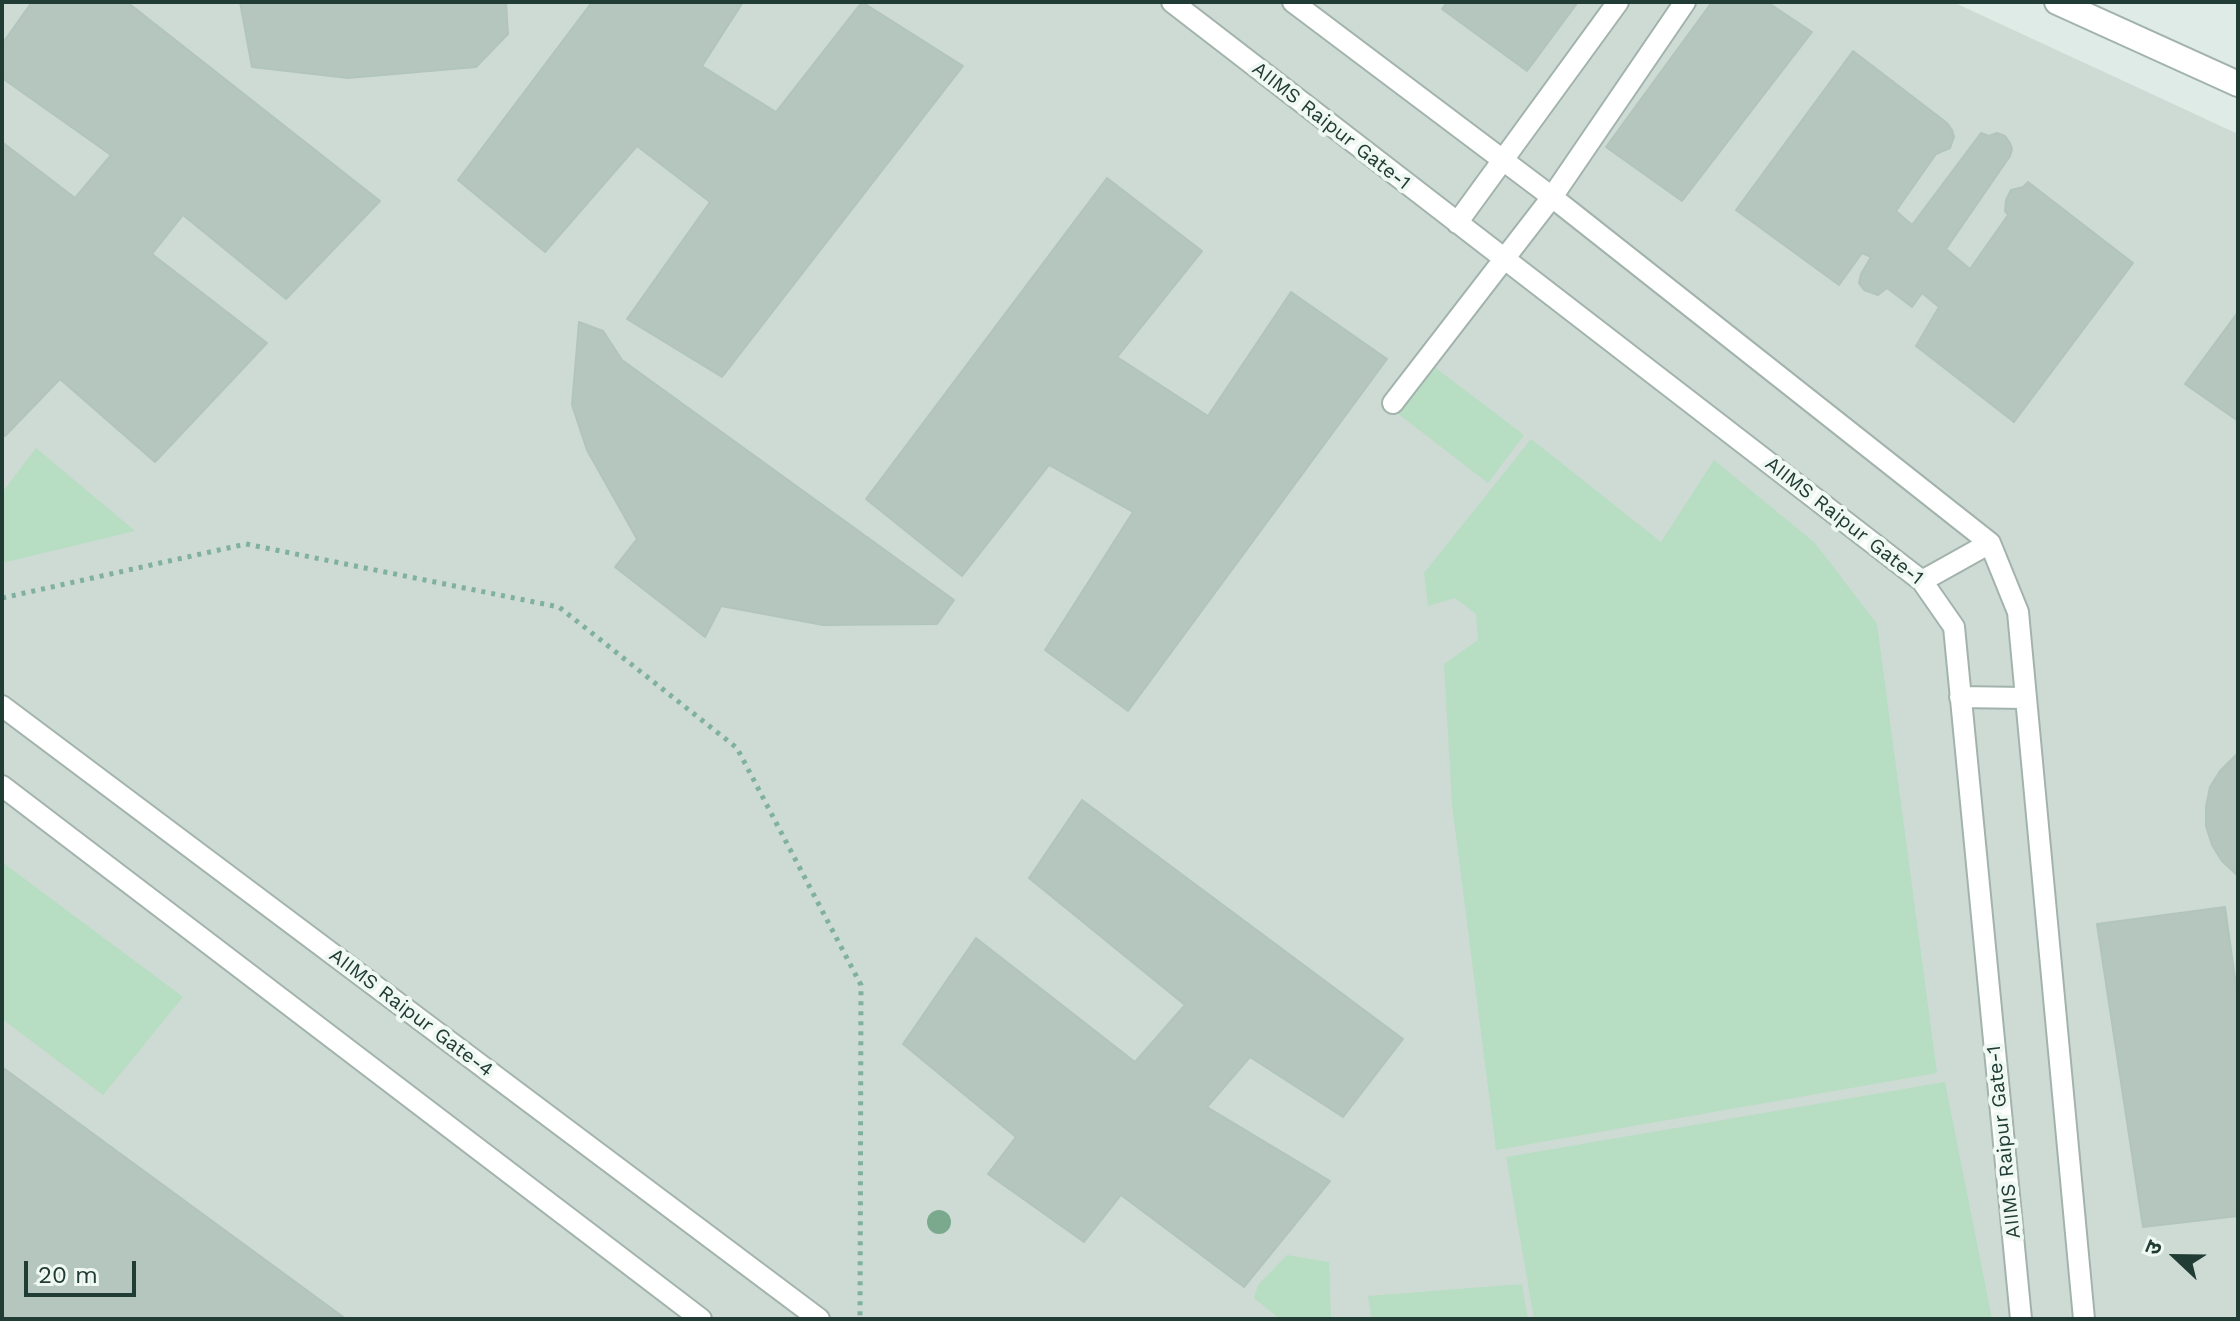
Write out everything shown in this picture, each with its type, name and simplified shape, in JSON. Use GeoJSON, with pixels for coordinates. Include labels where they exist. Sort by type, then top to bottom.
{"type":"FeatureCollection","features":[{"type":"Feature","properties":{"kind":"street"},"geometry":{"type":"LineString","coordinates":[[2057,2],[2238,84]]}},
{"type":"Feature","properties":{"kind":"lane","name":"AIIMS Raipur Gate-1"},"geometry":{"type":"LineString","coordinates":[[1172,2],[1922,581],[1954,627],[2021,1319]]}},
{"type":"Feature","properties":{"kind":"lane"},"geometry":{"type":"LineString","coordinates":[[1293,2],[1552,197],[1990,543],[2018,612],[2084,1319]]}},
{"type":"Feature","properties":{"kind":"lane"},"geometry":{"type":"LineString","coordinates":[[1457,223],[1618,2]]}},
{"type":"Feature","properties":{"kind":"lane"},"geometry":{"type":"LineString","coordinates":[[1393,403],[1552,197],[1685,2]]}},
{"type":"Feature","properties":{"kind":"lane"},"geometry":{"type":"LineString","coordinates":[[1922,581],[1990,543]]}},
{"type":"Feature","properties":{"kind":"lane"},"geometry":{"type":"LineString","coordinates":[[1960,697],[2025,698]]}},
{"type":"Feature","properties":{"kind":"lane","name":"AIIMS Raipur Gate-4"},"geometry":{"type":"LineString","coordinates":[[2,706],[819,1319]]}},
{"type":"Feature","properties":{"kind":"lane"},"geometry":{"type":"LineString","coordinates":[[2,786],[701,1319]]}},
{"type":"Feature","properties":{"kind":"path"},"geometry":{"type":"LineString","coordinates":[[2,598],[246,544],[559,607],[737,748],[861,985],[860,1319]]}},
{"type":"Feature","properties":{"kind":"shaded area"},"geometry":{"type":"Polygon","coordinates":[[[2,2],[1953,2],[2238,134],[2238,1319],[2,1319],[2,2]]]}},
{"type":"Feature","properties":{"kind":"green space"},"geometry":{"type":"Polygon","coordinates":[[[1433,366],[1524,435],[1488,483],[1397,413],[1433,366]]]}},
{"type":"Feature","properties":{"kind":"green space"},"geometry":{"type":"Polygon","coordinates":[[[1531,439],[1661,542],[1714,460],[1815,543],[1877,624],[1937,1073],[1496,1150],[1452,805],[1444,664],[1478,640],[1476,614],[1455,598],[1428,606],[1424,573],[1531,439]]]}},
{"type":"Feature","properties":{"kind":"green space"},"geometry":{"type":"Polygon","coordinates":[[[36,448],[135,531],[2,563],[2,493],[36,448]]]}},
{"type":"Feature","properties":{"kind":"green space"},"geometry":{"type":"Polygon","coordinates":[[[2,862],[183,997],[103,1095],[2,1019],[2,862]]]}},
{"type":"Feature","properties":{"kind":"green space"},"geometry":{"type":"Polygon","coordinates":[[[1945,1082],[1992,1319],[1534,1319],[1506,1157],[1945,1082]]]}},
{"type":"Feature","properties":{"kind":"green space"},"geometry":{"type":"Polygon","coordinates":[[[1287,1255],[1329,1262],[1331,1319],[1280,1319],[1254,1298],[1258,1285],[1287,1255]]]}},
{"type":"Feature","properties":{"kind":"green space"},"geometry":{"type":"Polygon","coordinates":[[[1522,1284],[1528,1319],[1371,1319],[1368,1296],[1522,1284]]]}},
{"type":"Feature","properties":{"kind":"building"},"geometry":{"type":"Polygon","coordinates":[[[32,2],[127,2],[380,201],[286,299],[183,215],[152,254],[267,343],[155,462],[60,379],[5,436],[2,433],[2,142],[75,198],[111,155],[2,78],[2,44],[32,2]]]}},
{"type":"Feature","properties":{"kind":"building"},"geometry":{"type":"Polygon","coordinates":[[[240,2],[506,2],[508,34],[476,67],[348,78],[252,67],[240,2]]]}},
{"type":"Feature","properties":{"kind":"building"},"geometry":{"type":"Polygon","coordinates":[[[592,2],[743,2],[702,66],[776,112],[862,2],[963,66],[722,377],[627,319],[710,202],[637,146],[545,252],[458,180],[592,2]]]}},
{"type":"Feature","properties":{"kind":"building"},"geometry":{"type":"Polygon","coordinates":[[[1447,2],[1578,2],[1527,71],[1442,9],[1447,2]]]}},
{"type":"Feature","properties":{"kind":"building"},"geometry":{"type":"Polygon","coordinates":[[[1712,2],[1767,2],[1812,32],[1682,201],[1606,147],[1712,2]]]}},
{"type":"Feature","properties":{"kind":"building"},"geometry":{"type":"Polygon","coordinates":[[[1853,51],[1952,130],[1954,137],[1950,148],[1936,154],[1896,211],[1912,225],[1981,133],[1989,136],[1997,133],[2005,136],[2010,143],[2010,156],[1946,249],[1970,269],[2008,215],[2005,211],[2006,200],[2011,190],[2028,182],[2133,263],[2014,422],[1916,346],[1939,307],[1922,293],[1912,307],[1887,288],[1878,295],[1864,290],[1859,283],[1871,257],[1862,253],[1839,285],[1736,210],[1853,51]]]}},
{"type":"Feature","properties":{"kind":"building"},"geometry":{"type":"Polygon","coordinates":[[[1107,178],[1202,251],[1117,357],[1208,416],[1291,292],[1387,359],[1128,711],[1045,650],[1133,512],[1049,465],[962,576],[866,499],[1107,178]]]}},
{"type":"Feature","properties":{"kind":"building"},"geometry":{"type":"Polygon","coordinates":[[[2238,312],[2238,421],[2185,384],[2238,312]]]}},
{"type":"Feature","properties":{"kind":"building"},"geometry":{"type":"Polygon","coordinates":[[[579,322],[603,331],[622,360],[954,600],[937,624],[823,625],[721,606],[705,637],[615,567],[637,539],[587,450],[572,405],[579,322]]]}},
{"type":"Feature","properties":{"kind":"building"},"geometry":{"type":"Polygon","coordinates":[[[2238,753],[2238,876],[2222,861],[2212,845],[2206,826],[2206,807],[2210,787],[2220,771],[2238,753]]]}},
{"type":"Feature","properties":{"kind":"building"},"geometry":{"type":"Polygon","coordinates":[[[1082,800],[1403,1039],[1343,1117],[1250,1057],[1207,1107],[1330,1181],[1244,1287],[1121,1195],[1084,1242],[988,1174],[1016,1137],[903,1044],[976,938],[1135,1062],[1185,1005],[1029,878],[1082,800]]]}},
{"type":"Feature","properties":{"kind":"building"},"geometry":{"type":"Polygon","coordinates":[[[2225,907],[2238,1000],[2238,1216],[2143,1227],[2097,924],[2225,907]]]}},
{"type":"Feature","properties":{"kind":"building"},"geometry":{"type":"Polygon","coordinates":[[[2,1067],[346,1319],[2,1319],[2,1067]]]}}]}
